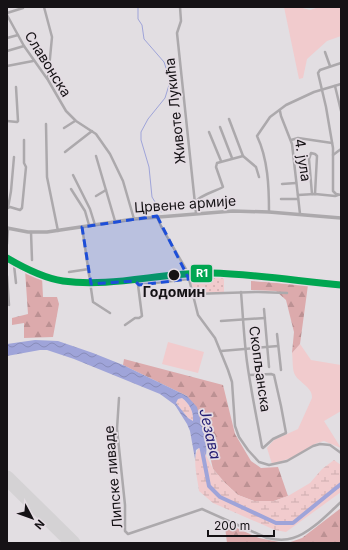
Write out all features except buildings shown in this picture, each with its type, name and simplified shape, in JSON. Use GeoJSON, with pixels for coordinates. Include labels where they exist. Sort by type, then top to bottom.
{"type":"FeatureCollection","features":[{"type":"Feature","properties":{"kind":"main road","name":"Црвене армије"},"geometry":{"type":"LineString","coordinates":[[7,228],[31,232],[58,231],[134,218],[239,211],[341,218]]}},
{"type":"Feature","properties":{"kind":"street"},"geometry":{"type":"LineString","coordinates":[[44,7],[52,37],[48,80]]}},
{"type":"Feature","properties":{"kind":"street","name":"Животе Лукића"},"geometry":{"type":"LineString","coordinates":[[180,7],[181,21],[177,33],[196,213]]}},
{"type":"Feature","properties":{"kind":"street"},"geometry":{"type":"LineString","coordinates":[[7,14],[23,8]]}},
{"type":"Feature","properties":{"kind":"street","name":"Славонска"},"geometry":{"type":"LineString","coordinates":[[7,14],[8,20],[33,60],[48,80],[66,111],[75,121],[92,131],[101,141],[117,167],[134,218]]}},
{"type":"Feature","properties":{"kind":"street"},"geometry":{"type":"LineString","coordinates":[[7,38],[18,35]]}},
{"type":"Feature","properties":{"kind":"street"},"geometry":{"type":"LineString","coordinates":[[7,51],[24,46]]}},
{"type":"Feature","properties":{"kind":"street"},"geometry":{"type":"LineString","coordinates":[[325,52],[330,66]]}},
{"type":"Feature","properties":{"kind":"street"},"geometry":{"type":"LineString","coordinates":[[7,66],[33,60]]}},
{"type":"Feature","properties":{"kind":"street"},"geometry":{"type":"LineString","coordinates":[[332,196],[334,192],[332,143],[318,72],[330,66],[341,63]]}},
{"type":"Feature","properties":{"kind":"street"},"geometry":{"type":"LineString","coordinates":[[269,212],[268,179],[257,136],[270,117],[284,107],[302,97],[341,84]]}},
{"type":"Feature","properties":{"kind":"street"},"geometry":{"type":"LineString","coordinates":[[335,86],[341,111]]}},
{"type":"Feature","properties":{"kind":"street"},"geometry":{"type":"LineString","coordinates":[[7,121],[18,122],[16,87]]}},
{"type":"Feature","properties":{"kind":"street","name":"4. јула"},"geometry":{"type":"LineString","coordinates":[[280,111],[291,140],[300,214]]}},
{"type":"Feature","properties":{"kind":"street"},"geometry":{"type":"LineString","coordinates":[[229,119],[243,156],[256,167],[259,177]]}},
{"type":"Feature","properties":{"kind":"street"},"geometry":{"type":"LineString","coordinates":[[64,128],[75,121]]}},
{"type":"Feature","properties":{"kind":"street"},"geometry":{"type":"LineString","coordinates":[[46,124],[48,177],[58,231]]}},
{"type":"Feature","properties":{"kind":"street"},"geometry":{"type":"LineString","coordinates":[[220,127],[232,158]]}},
{"type":"Feature","properties":{"kind":"street"},"geometry":{"type":"LineString","coordinates":[[65,152],[92,131]]}},
{"type":"Feature","properties":{"kind":"street"},"geometry":{"type":"LineString","coordinates":[[209,132],[221,161]]}},
{"type":"Feature","properties":{"kind":"street"},"geometry":{"type":"LineString","coordinates":[[291,140],[298,138],[332,143]]}},
{"type":"Feature","properties":{"kind":"street"},"geometry":{"type":"LineString","coordinates":[[14,156],[11,191],[7,208],[20,210],[22,208],[26,166],[24,140]]}},
{"type":"Feature","properties":{"kind":"street"},"geometry":{"type":"LineString","coordinates":[[333,155],[341,149]]}},
{"type":"Feature","properties":{"kind":"street"},"geometry":{"type":"LineString","coordinates":[[311,154],[315,154],[317,156],[314,194],[309,159],[311,154]]}},
{"type":"Feature","properties":{"kind":"street"},"geometry":{"type":"LineString","coordinates":[[96,156],[115,221]]}},
{"type":"Feature","properties":{"kind":"street"},"geometry":{"type":"LineString","coordinates":[[195,202],[202,196],[223,187],[215,165],[217,163],[243,156]]}},
{"type":"Feature","properties":{"kind":"street"},"geometry":{"type":"LineString","coordinates":[[73,175],[90,209],[95,224]]}},
{"type":"Feature","properties":{"kind":"street"},"geometry":{"type":"LineString","coordinates":[[282,184],[296,183]]}},
{"type":"Feature","properties":{"kind":"street"},"geometry":{"type":"LineString","coordinates":[[71,189],[85,211],[89,225]]}},
{"type":"Feature","properties":{"kind":"street"},"geometry":{"type":"LineString","coordinates":[[96,196],[106,190]]}},
{"type":"Feature","properties":{"kind":"street"},"geometry":{"type":"LineString","coordinates":[[334,192],[339,195]]}},
{"type":"Feature","properties":{"kind":"street"},"geometry":{"type":"LineString","coordinates":[[281,200],[314,194],[332,196],[339,195]]}},
{"type":"Feature","properties":{"kind":"street"},"geometry":{"type":"LineString","coordinates":[[157,216],[186,271],[198,315],[213,334],[221,351],[231,379],[234,422],[236,431],[242,442],[257,460],[266,465],[276,465],[287,461],[313,446],[320,444],[330,444],[341,453]]}},
{"type":"Feature","properties":{"kind":"street"},"geometry":{"type":"LineString","coordinates":[[82,227],[93,303],[110,313]]}},
{"type":"Feature","properties":{"kind":"street"},"geometry":{"type":"LineString","coordinates":[[7,228],[7,244]]}},
{"type":"Feature","properties":{"kind":"street"},"geometry":{"type":"LineString","coordinates":[[31,232],[32,260]]}},
{"type":"Feature","properties":{"kind":"street"},"geometry":{"type":"LineString","coordinates":[[7,260],[14,265],[16,283]]}},
{"type":"Feature","properties":{"kind":"street"},"geometry":{"type":"LineString","coordinates":[[69,272],[89,269]]}},
{"type":"Feature","properties":{"kind":"street"},"geometry":{"type":"LineString","coordinates":[[7,276],[9,305]]}},
{"type":"Feature","properties":{"kind":"street"},"geometry":{"type":"LineString","coordinates":[[53,280],[69,284],[136,281],[138,284],[189,279]]}},
{"type":"Feature","properties":{"kind":"street"},"geometry":{"type":"LineString","coordinates":[[125,325],[135,318],[142,316],[138,284]]}},
{"type":"Feature","properties":{"kind":"street"},"geometry":{"type":"LineString","coordinates":[[192,294],[241,292],[287,293]]}},
{"type":"Feature","properties":{"kind":"street","name":"Скопљанска"},"geometry":{"type":"LineString","coordinates":[[241,292],[249,375],[263,448],[273,439],[286,433],[281,406],[274,375],[249,375]]}},
{"type":"Feature","properties":{"kind":"street"},"geometry":{"type":"LineString","coordinates":[[264,310],[269,367]]}},
{"type":"Feature","properties":{"kind":"street"},"geometry":{"type":"LineString","coordinates":[[221,321],[265,318]]}},
{"type":"Feature","properties":{"kind":"street"},"geometry":{"type":"LineString","coordinates":[[277,334],[281,370]]}},
{"type":"Feature","properties":{"kind":"street"},"geometry":{"type":"LineString","coordinates":[[221,351],[278,346]]}},
{"type":"Feature","properties":{"kind":"street","name":"Липске ливаде"},"geometry":{"type":"LineString","coordinates":[[119,398],[117,438],[125,505],[125,531],[128,534],[202,509],[267,538],[286,540],[294,538],[308,530],[341,502]]}},
{"type":"Feature","properties":{"kind":"highlighted area"},"geometry":{"type":"Polygon","coordinates":[[[157,216],[189,279],[139,285],[135,281],[91,284],[82,227],[157,216]]]}},
{"type":"Feature","properties":{"kind":"green space"},"geometry":{"type":"Polygon","coordinates":[[[284,7],[299,7],[310,10],[319,7],[341,7],[341,36],[327,41],[307,59],[303,78],[299,79],[284,7]]]}},
{"type":"Feature","properties":{"kind":"green space"},"geometry":{"type":"Polygon","coordinates":[[[25,270],[42,277],[43,297],[57,297],[59,304],[53,337],[24,338],[24,323],[12,325],[12,318],[28,314],[25,270]]]}},
{"type":"Feature","properties":{"kind":"green space"},"geometry":{"type":"Polygon","coordinates":[[[189,275],[224,275],[224,292],[196,293],[189,275]]]}},
{"type":"Feature","properties":{"kind":"green space"},"geometry":{"type":"Polygon","coordinates":[[[251,281],[308,285],[300,344],[292,353],[294,332],[286,300],[276,291],[251,290],[251,281]]]}},
{"type":"Feature","properties":{"kind":"green space"},"geometry":{"type":"Polygon","coordinates":[[[168,342],[204,352],[198,373],[162,364],[168,342]]]}},
{"type":"Feature","properties":{"kind":"green space"},"geometry":{"type":"Polygon","coordinates":[[[300,344],[311,360],[341,365],[341,411],[324,421],[341,448],[324,441],[317,443],[291,458],[272,464],[267,448],[274,440],[298,429],[312,398],[310,391],[297,378],[293,370],[292,353],[300,344]]]}},
{"type":"Feature","properties":{"kind":"green space"},"geometry":{"type":"Polygon","coordinates":[[[124,359],[223,385],[235,434],[251,461],[261,468],[278,467],[288,496],[274,501],[254,501],[238,495],[213,469],[204,431],[187,396],[123,365],[124,359]]]}},
{"type":"Feature","properties":{"kind":"green space"},"geometry":{"type":"Polygon","coordinates":[[[182,398],[187,402],[193,414],[193,421],[188,418],[176,403],[178,399],[182,398]]]}},
{"type":"Feature","properties":{"kind":"green space"},"geometry":{"type":"Polygon","coordinates":[[[199,448],[203,449],[213,469],[225,483],[238,495],[254,501],[274,501],[288,496],[310,483],[322,469],[334,460],[341,465],[341,492],[286,532],[275,530],[213,503],[199,491],[195,457],[199,448]]]}},
{"type":"Feature","properties":{"kind":"green space"},"geometry":{"type":"Polygon","coordinates":[[[341,508],[341,543],[288,543],[302,538],[341,508]]]}},
{"type":"Feature","properties":{"kind":"green space"},"geometry":{"type":"Polygon","coordinates":[[[230,525],[259,538],[284,543],[227,543],[225,527],[230,525]]]}},
{"type":"Feature","properties":{"kind":"water"},"geometry":{"type":"Polygon","coordinates":[[[35,340],[58,341],[123,365],[187,396],[197,407],[207,444],[206,456],[203,449],[199,448],[196,450],[195,459],[190,431],[187,424],[175,405],[160,394],[74,359],[47,350],[7,356],[7,344],[35,340]],[[182,398],[178,399],[176,403],[188,418],[193,421],[192,411],[182,398]]]}},
{"type":"Feature","properties":{"kind":"waterway"},"geometry":{"type":"LineString","coordinates":[[138,7],[138,19],[142,25],[144,39],[164,62],[169,77],[169,85],[165,98],[148,119],[141,132],[141,140],[149,167],[152,197],[161,212]]}},
{"type":"Feature","properties":{"kind":"waterway","name":"Језава"},"geometry":{"type":"LineString","coordinates":[[201,445],[209,486],[220,497],[276,523],[293,523],[341,484]]}},
{"type":"Feature","properties":{"kind":"runway"},"geometry":{"type":"LineString","coordinates":[[7,478],[73,543]]}},
{"type":"Feature","properties":{"kind":"transit line","name":"R1"},"geometry":{"type":"LineString","coordinates":[[7,258],[48,278],[81,283],[100,283],[193,273],[211,273],[260,276],[341,285]]}},
{"type":"Feature","properties":{"kind":"place","name":"Годомин"},"geometry":{"type":"Point","coordinates":[174,275]}}]}
